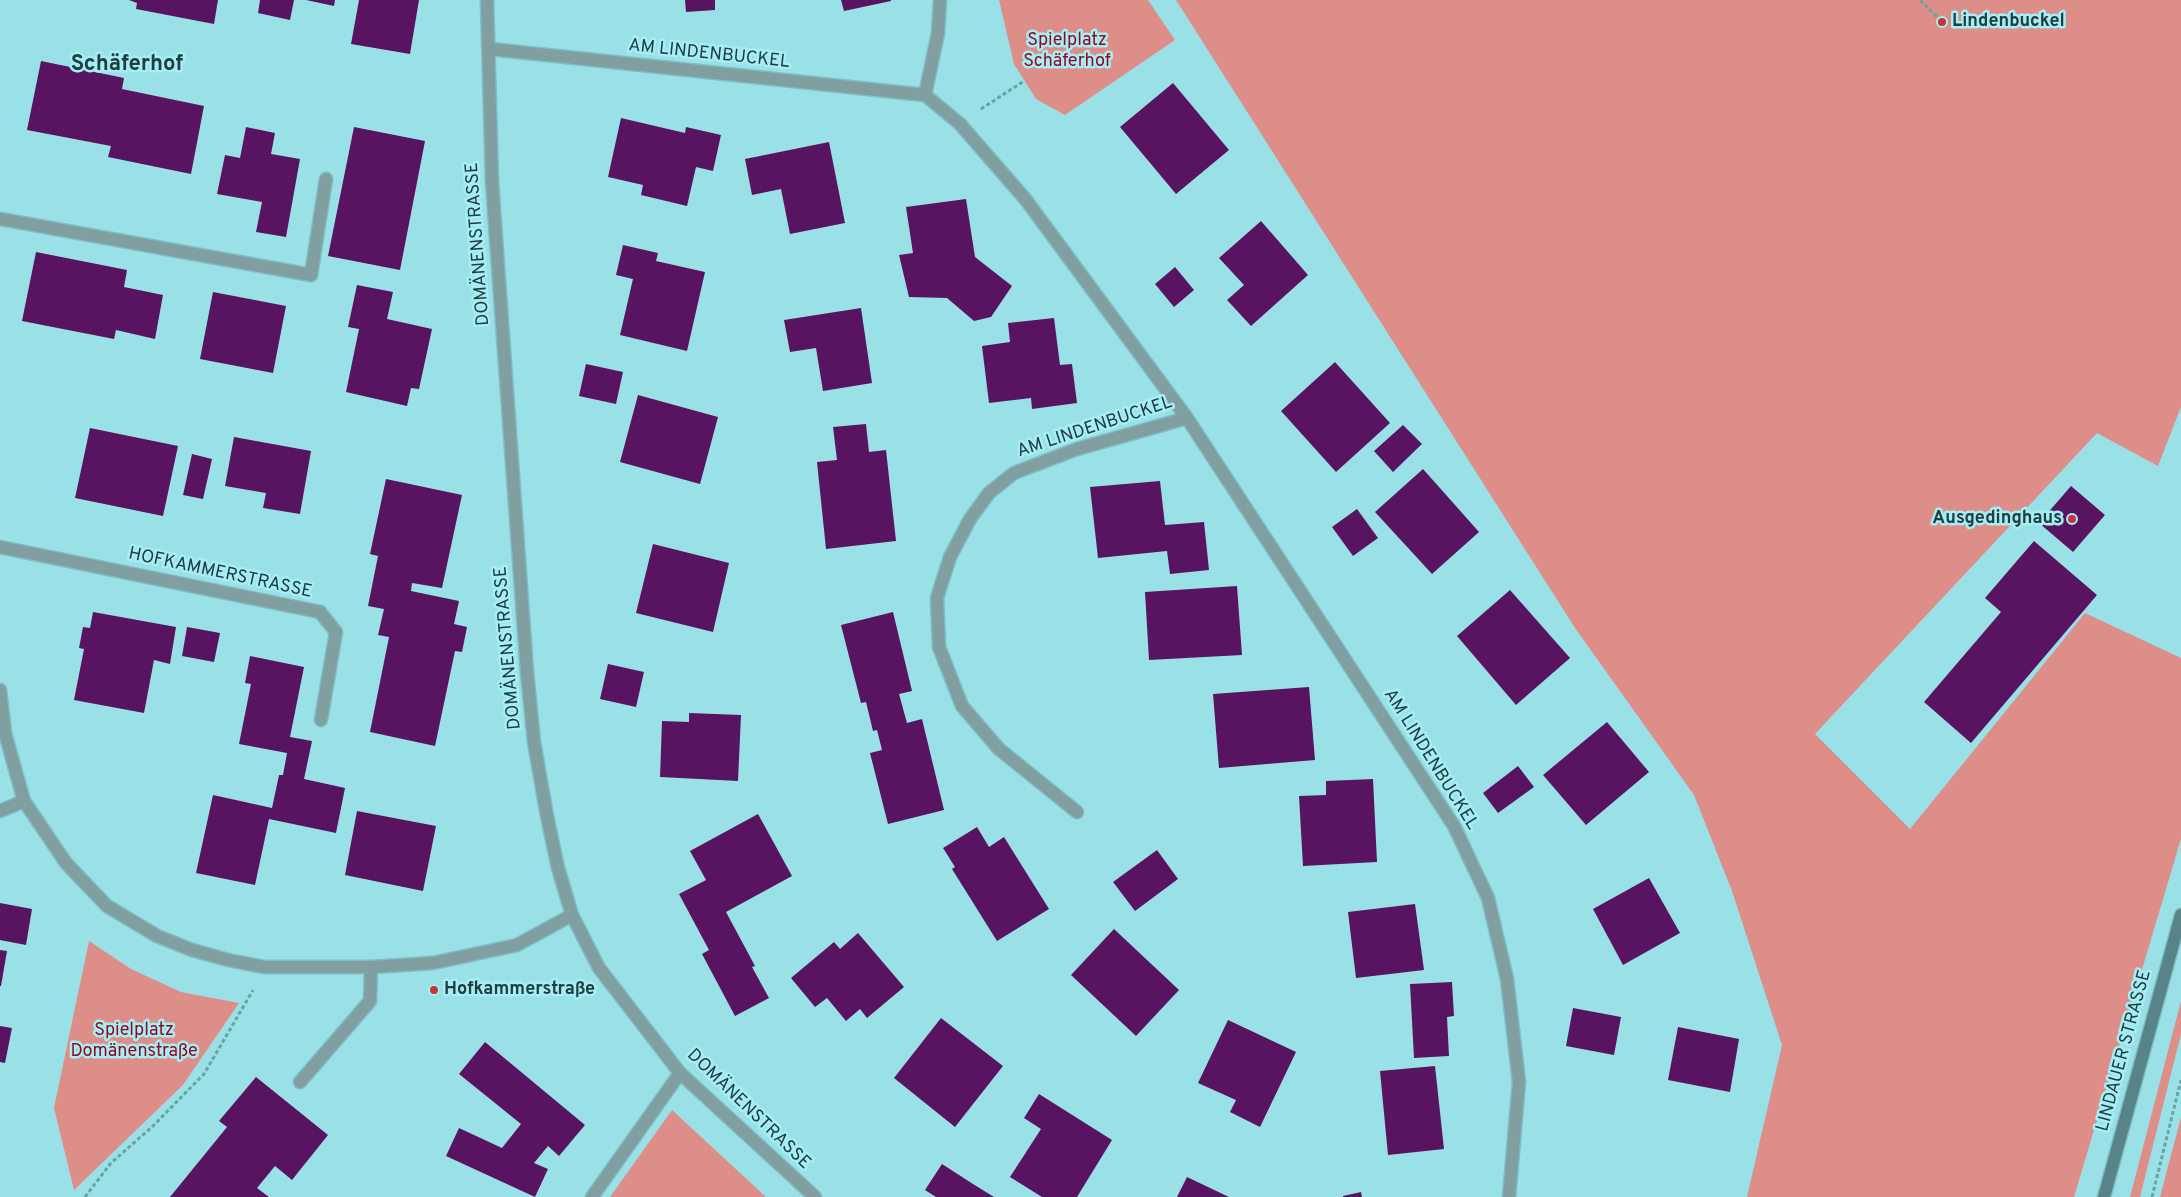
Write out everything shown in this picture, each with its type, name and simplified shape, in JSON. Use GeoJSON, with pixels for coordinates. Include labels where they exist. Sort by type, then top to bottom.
{"type":"FeatureCollection","features":[{"type":"Feature","properties":{"kind":"main road","name":"LINDAUER STRASSE"},"geometry":{"type":"LineString","coordinates":[[2104,1197],[2181,915]]}},
{"type":"Feature","properties":{"kind":"street","name":"DOMÄNENSTRASSE"},"geometry":{"type":"LineString","coordinates":[[487,0],[490,49],[492,182],[527,672],[534,742],[546,816],[572,915],[599,968],[680,1073],[815,1197]]}},
{"type":"Feature","properties":{"kind":"street"},"geometry":{"type":"LineString","coordinates":[[925,94],[938,32],[940,0]]}},
{"type":"Feature","properties":{"kind":"street","name":"AM LINDENBUCKEL"},"geometry":{"type":"LineString","coordinates":[[490,49],[925,94],[960,124],[1026,200],[1186,418],[1454,826],[1488,898],[1507,979],[1519,1082],[1509,1197]]}},
{"type":"Feature","properties":{"kind":"street"},"geometry":{"type":"LineString","coordinates":[[0,219],[311,275],[326,180]]}},
{"type":"Feature","properties":{"kind":"street","name":"AM LINDENBUCKEL"},"geometry":{"type":"LineString","coordinates":[[1077,812],[999,749],[962,706],[940,647],[937,598],[950,557],[970,520],[989,493],[1014,473],[1077,448],[1186,418]]}},
{"type":"Feature","properties":{"kind":"street","name":"HOFKAMMERSTRASSE"},"geometry":{"type":"LineString","coordinates":[[0,547],[320,612],[336,632],[321,720]]}},
{"type":"Feature","properties":{"kind":"street"},"geometry":{"type":"LineString","coordinates":[[0,690],[5,734],[24,802],[66,863],[107,906],[157,936],[192,950],[264,967],[371,967],[433,963],[517,945],[572,915]]}},
{"type":"Feature","properties":{"kind":"street"},"geometry":{"type":"LineString","coordinates":[[0,811],[24,802]]}},
{"type":"Feature","properties":{"kind":"street"},"geometry":{"type":"LineString","coordinates":[[300,1082],[370,1001],[371,967]]}},
{"type":"Feature","properties":{"kind":"street"},"geometry":{"type":"LineString","coordinates":[[592,1197],[680,1073]]}},
{"type":"Feature","properties":{"kind":"path"},"geometry":{"type":"LineString","coordinates":[[1920,0],[1942,22]]}},
{"type":"Feature","properties":{"kind":"path"},"geometry":{"type":"LineString","coordinates":[[960,124],[1024,81]]}},
{"type":"Feature","properties":{"kind":"path"},"geometry":{"type":"LineString","coordinates":[[84,1197],[110,1163],[153,1126],[204,1074],[246,1005],[264,967]]}},
{"type":"Feature","properties":{"kind":"path"},"geometry":{"type":"LineString","coordinates":[[2152,1197],[2181,1080]]}},
{"type":"Feature","properties":{"kind":"green space","name":"Spielplatz Schäferhof"},"geometry":{"type":"Polygon","coordinates":[[[999,0],[1148,0],[1175,40],[1065,115],[1036,99],[1014,64],[999,0]]]}},
{"type":"Feature","properties":{"kind":"green space"},"geometry":{"type":"Polygon","coordinates":[[[1176,0],[2181,0],[2181,407],[2158,466],[2097,433],[1815,734],[1910,829],[2085,613],[2181,658],[2181,839],[2074,1197],[1747,1197],[1782,1045],[1732,891],[1694,795],[1575,628],[1176,0]]]}},
{"type":"Feature","properties":{"kind":"green space","name":"Spielplatz Domänenstraße"},"geometry":{"type":"Polygon","coordinates":[[[89,941],[131,969],[181,992],[239,1003],[183,1085],[74,1190],[54,1108],[89,941]]]}},
{"type":"Feature","properties":{"kind":"green space"},"geometry":{"type":"Polygon","coordinates":[[[2181,1001],[2181,1034],[2140,1197],[2130,1197],[2181,1001]]]}},
{"type":"Feature","properties":{"kind":"green space"},"geometry":{"type":"Polygon","coordinates":[[[672,1110],[766,1197],[610,1197],[672,1110]]]}},
{"type":"Feature","properties":{"kind":"green space"},"geometry":{"type":"Polygon","coordinates":[[[2181,1117],[2181,1197],[2160,1197],[2181,1117]]]}},
{"type":"Feature","properties":{"kind":"building"},"geometry":{"type":"Polygon","coordinates":[[[129,0],[218,0],[214,24],[136,9],[137,3],[129,0]]]}},
{"type":"Feature","properties":{"kind":"building"},"geometry":{"type":"Polygon","coordinates":[[[260,0],[294,0],[290,20],[258,13],[260,0]]]}},
{"type":"Feature","properties":{"kind":"building"},"geometry":{"type":"Polygon","coordinates":[[[306,0],[335,0],[334,6],[306,0]]]}},
{"type":"Feature","properties":{"kind":"building"},"geometry":{"type":"Polygon","coordinates":[[[359,0],[419,0],[410,54],[351,44],[359,0]]]}},
{"type":"Feature","properties":{"kind":"building"},"geometry":{"type":"Polygon","coordinates":[[[685,0],[715,0],[715,10],[686,12],[685,0]]]}},
{"type":"Feature","properties":{"kind":"building"},"geometry":{"type":"Polygon","coordinates":[[[841,0],[891,0],[891,1],[844,11],[841,0]]]}},
{"type":"Feature","properties":{"kind":"building"},"geometry":{"type":"Polygon","coordinates":[[[41,61],[124,78],[122,89],[204,106],[191,174],[108,157],[111,146],[27,130],[41,61]]]}},
{"type":"Feature","properties":{"kind":"building"},"geometry":{"type":"Polygon","coordinates":[[[1173,83],[1229,150],[1176,194],[1120,127],[1173,83]]]}},
{"type":"Feature","properties":{"kind":"building"},"geometry":{"type":"Polygon","coordinates":[[[621,118],[685,133],[686,127],[721,135],[713,171],[696,167],[687,206],[641,195],[643,185],[608,177],[621,118]]]}},
{"type":"Feature","properties":{"kind":"building"},"geometry":{"type":"Polygon","coordinates":[[[246,127],[275,133],[271,154],[300,159],[286,237],[256,232],[262,202],[217,194],[225,155],[240,158],[246,127]]]}},
{"type":"Feature","properties":{"kind":"building"},"geometry":{"type":"Polygon","coordinates":[[[354,127],[425,141],[400,270],[328,256],[354,127]]]}},
{"type":"Feature","properties":{"kind":"building"},"geometry":{"type":"Polygon","coordinates":[[[829,142],[845,223],[790,234],[781,189],[752,195],[745,159],[829,142]]]}},
{"type":"Feature","properties":{"kind":"building"},"geometry":{"type":"Polygon","coordinates":[[[966,199],[975,257],[1012,286],[991,317],[974,321],[947,298],[909,297],[899,255],[913,253],[906,207],[966,199]]]}},
{"type":"Feature","properties":{"kind":"building"},"geometry":{"type":"Polygon","coordinates":[[[1261,221],[1308,275],[1251,326],[1227,300],[1244,285],[1219,258],[1261,221]]]}},
{"type":"Feature","properties":{"kind":"building"},"geometry":{"type":"Polygon","coordinates":[[[623,245],[658,253],[656,261],[705,272],[687,351],[620,335],[633,279],[616,275],[623,245]]]}},
{"type":"Feature","properties":{"kind":"building"},"geometry":{"type":"Polygon","coordinates":[[[36,252],[127,270],[124,287],[163,295],[155,339],[116,330],[114,339],[22,321],[36,252]]]}},
{"type":"Feature","properties":{"kind":"building"},"geometry":{"type":"Polygon","coordinates":[[[1175,267],[1194,290],[1174,307],[1155,284],[1175,267]]]}},
{"type":"Feature","properties":{"kind":"building"},"geometry":{"type":"Polygon","coordinates":[[[357,285],[393,292],[387,319],[432,329],[419,389],[411,388],[407,406],[346,392],[359,329],[348,327],[357,285]]]}},
{"type":"Feature","properties":{"kind":"building"},"geometry":{"type":"Polygon","coordinates":[[[213,292],[286,306],[273,373],[200,359],[213,292]]]}},
{"type":"Feature","properties":{"kind":"building"},"geometry":{"type":"Polygon","coordinates":[[[861,308],[872,383],[823,391],[816,348],[790,352],[784,320],[861,308]]]}},
{"type":"Feature","properties":{"kind":"building"},"geometry":{"type":"Polygon","coordinates":[[[1054,318],[1060,365],[1072,364],[1077,403],[1032,409],[1031,398],[989,403],[982,346],[1010,342],[1008,323],[1054,318]]]}},
{"type":"Feature","properties":{"kind":"building"},"geometry":{"type":"Polygon","coordinates":[[[1335,362],[1390,423],[1336,472],[1281,411],[1335,362]]]}},
{"type":"Feature","properties":{"kind":"building"},"geometry":{"type":"Polygon","coordinates":[[[586,364],[623,372],[616,404],[579,396],[586,364]]]}},
{"type":"Feature","properties":{"kind":"building"},"geometry":{"type":"Polygon","coordinates":[[[638,395],[718,417],[700,484],[620,462],[638,395]]]}},
{"type":"Feature","properties":{"kind":"building"},"geometry":{"type":"Polygon","coordinates":[[[866,424],[869,452],[886,450],[896,541],[826,549],[817,462],[837,460],[833,427],[866,424]]]}},
{"type":"Feature","properties":{"kind":"building"},"geometry":{"type":"Polygon","coordinates":[[[1403,425],[1422,444],[1393,472],[1374,451],[1403,425]]]}},
{"type":"Feature","properties":{"kind":"building"},"geometry":{"type":"Polygon","coordinates":[[[90,428],[178,446],[163,516],[75,498],[90,428]]]}},
{"type":"Feature","properties":{"kind":"building"},"geometry":{"type":"Polygon","coordinates":[[[234,437],[311,451],[300,514],[263,508],[266,493],[225,486],[234,437]]]}},
{"type":"Feature","properties":{"kind":"building"},"geometry":{"type":"Polygon","coordinates":[[[192,454],[212,459],[203,499],[183,495],[192,454]]]}},
{"type":"Feature","properties":{"kind":"building"},"geometry":{"type":"Polygon","coordinates":[[[1423,469],[1479,532],[1432,574],[1375,512],[1423,469]]]}},
{"type":"Feature","properties":{"kind":"building"},"geometry":{"type":"Polygon","coordinates":[[[386,479],[462,495],[442,588],[412,583],[411,591],[459,601],[454,624],[467,627],[462,652],[455,651],[435,746],[370,732],[389,637],[378,635],[384,609],[368,606],[378,556],[370,554],[386,479]]]}},
{"type":"Feature","properties":{"kind":"building"},"geometry":{"type":"Polygon","coordinates":[[[1160,481],[1165,525],[1204,522],[1209,570],[1170,574],[1167,551],[1098,558],[1090,487],[1160,481]]]}},
{"type":"Feature","properties":{"kind":"building","name":"Ausgedinghaus"},"geometry":{"type":"Polygon","coordinates":[[[2071,486],[2105,515],[2073,552],[2039,523],[2071,486]]]}},
{"type":"Feature","properties":{"kind":"building"},"geometry":{"type":"Polygon","coordinates":[[[1357,509],[1378,538],[1353,556],[1332,527],[1357,509]]]}},
{"type":"Feature","properties":{"kind":"building"},"geometry":{"type":"Polygon","coordinates":[[[2034,541],[2097,595],[1971,743],[1924,702],[2001,612],[1985,598],[2034,541]]]}},
{"type":"Feature","properties":{"kind":"building"},"geometry":{"type":"Polygon","coordinates":[[[653,544],[729,563],[713,632],[636,613],[653,544]]]}},
{"type":"Feature","properties":{"kind":"building"},"geometry":{"type":"Polygon","coordinates":[[[1237,586],[1242,655],[1149,660],[1145,592],[1237,586]]]}},
{"type":"Feature","properties":{"kind":"building"},"geometry":{"type":"Polygon","coordinates":[[[1510,590],[1570,658],[1516,705],[1457,636],[1510,590]]]}},
{"type":"Feature","properties":{"kind":"building"},"geometry":{"type":"Polygon","coordinates":[[[93,612],[176,627],[170,664],[154,660],[144,713],[74,700],[84,649],[79,648],[83,627],[90,628],[93,612]]]}},
{"type":"Feature","properties":{"kind":"building"},"geometry":{"type":"Polygon","coordinates":[[[893,612],[912,691],[899,694],[907,723],[922,719],[944,810],[888,824],[870,753],[882,750],[877,730],[873,731],[866,702],[861,703],[841,625],[893,612]]]}},
{"type":"Feature","properties":{"kind":"building"},"geometry":{"type":"Polygon","coordinates":[[[187,627],[220,633],[214,662],[182,656],[187,627]]]}},
{"type":"Feature","properties":{"kind":"building"},"geometry":{"type":"Polygon","coordinates":[[[250,656],[304,667],[290,737],[312,741],[304,779],[345,788],[336,833],[269,819],[255,885],[196,873],[213,795],[272,808],[279,775],[283,775],[287,753],[239,744],[251,684],[245,683],[250,656]]]}},
{"type":"Feature","properties":{"kind":"building"},"geometry":{"type":"Polygon","coordinates":[[[608,664],[644,672],[636,707],[600,699],[608,664]]]}},
{"type":"Feature","properties":{"kind":"building"},"geometry":{"type":"Polygon","coordinates":[[[1309,687],[1315,760],[1219,768],[1213,694],[1309,687]]]}},
{"type":"Feature","properties":{"kind":"building"},"geometry":{"type":"Polygon","coordinates":[[[689,713],[741,715],[738,781],[660,777],[662,721],[689,722],[689,713]]]}},
{"type":"Feature","properties":{"kind":"building"},"geometry":{"type":"Polygon","coordinates":[[[1607,722],[1649,772],[1586,825],[1543,775],[1607,722]]]}},
{"type":"Feature","properties":{"kind":"building"},"geometry":{"type":"Polygon","coordinates":[[[1518,766],[1534,787],[1498,813],[1483,793],[1518,766]]]}},
{"type":"Feature","properties":{"kind":"building"},"geometry":{"type":"Polygon","coordinates":[[[1373,779],[1377,862],[1303,866],[1299,796],[1326,795],[1326,781],[1373,779]]]}},
{"type":"Feature","properties":{"kind":"building"},"geometry":{"type":"Polygon","coordinates":[[[357,811],[436,826],[423,891],[345,875],[357,811]]]}},
{"type":"Feature","properties":{"kind":"building"},"geometry":{"type":"Polygon","coordinates":[[[758,814],[792,876],[726,912],[755,966],[752,967],[769,998],[735,1016],[702,954],[709,950],[679,894],[706,880],[690,851],[758,814]]]}},
{"type":"Feature","properties":{"kind":"building"},"geometry":{"type":"Polygon","coordinates":[[[977,827],[989,847],[1004,837],[1049,909],[997,941],[952,869],[955,867],[943,848],[977,827]]]}},
{"type":"Feature","properties":{"kind":"building"},"geometry":{"type":"Polygon","coordinates":[[[1157,850],[1178,879],[1135,911],[1113,882],[1157,850]]]}},
{"type":"Feature","properties":{"kind":"building"},"geometry":{"type":"Polygon","coordinates":[[[1649,878],[1680,933],[1623,965],[1593,909],[1649,878]]]}},
{"type":"Feature","properties":{"kind":"building"},"geometry":{"type":"Polygon","coordinates":[[[0,903],[32,909],[26,945],[0,940],[0,903]]]}},
{"type":"Feature","properties":{"kind":"building"},"geometry":{"type":"Polygon","coordinates":[[[1415,904],[1424,970],[1356,978],[1348,912],[1415,904]]]}},
{"type":"Feature","properties":{"kind":"building"},"geometry":{"type":"Polygon","coordinates":[[[1114,929],[1179,990],[1136,1036],[1071,975],[1114,929]]]}},
{"type":"Feature","properties":{"kind":"building"},"geometry":{"type":"Polygon","coordinates":[[[858,933],[904,987],[867,1018],[860,1009],[846,1021],[827,998],[815,1007],[791,978],[834,942],[840,949],[858,933]]]}},
{"type":"Feature","properties":{"kind":"building"},"geometry":{"type":"Polygon","coordinates":[[[0,950],[7,951],[1,986],[0,986],[0,950]]]}},
{"type":"Feature","properties":{"kind":"building"},"geometry":{"type":"Polygon","coordinates":[[[1452,982],[1454,1016],[1447,1017],[1449,1056],[1414,1058],[1410,984],[1452,982]]]}},
{"type":"Feature","properties":{"kind":"building"},"geometry":{"type":"Polygon","coordinates":[[[1573,1008],[1621,1017],[1614,1055],[1566,1046],[1573,1008]]]}},
{"type":"Feature","properties":{"kind":"building"},"geometry":{"type":"Polygon","coordinates":[[[941,1018],[1003,1066],[955,1127],[894,1078],[941,1018]]]}},
{"type":"Feature","properties":{"kind":"building"},"geometry":{"type":"Polygon","coordinates":[[[1228,1020],[1296,1052],[1260,1127],[1230,1112],[1236,1100],[1198,1083],[1228,1020]]]}},
{"type":"Feature","properties":{"kind":"building"},"geometry":{"type":"Polygon","coordinates":[[[0,1026],[12,1028],[5,1063],[0,1062],[0,1026]]]}},
{"type":"Feature","properties":{"kind":"building"},"geometry":{"type":"Polygon","coordinates":[[[1678,1027],[1739,1039],[1730,1092],[1668,1080],[1678,1027]]]}},
{"type":"Feature","properties":{"kind":"building"},"geometry":{"type":"Polygon","coordinates":[[[485,1042],[585,1125],[559,1156],[548,1146],[534,1163],[548,1169],[535,1197],[446,1156],[459,1128],[502,1148],[521,1124],[459,1074],[485,1042]]]}},
{"type":"Feature","properties":{"kind":"building"},"geometry":{"type":"Polygon","coordinates":[[[1435,1066],[1444,1149],[1388,1155],[1380,1071],[1435,1066]]]}},
{"type":"Feature","properties":{"kind":"building"},"geometry":{"type":"Polygon","coordinates":[[[256,1077],[328,1135],[292,1180],[275,1166],[257,1188],[269,1197],[170,1197],[227,1127],[219,1121],[256,1077]]]}},
{"type":"Feature","properties":{"kind":"building"},"geometry":{"type":"Polygon","coordinates":[[[1039,1094],[1112,1140],[1077,1197],[1042,1197],[1010,1177],[1041,1129],[1024,1118],[1039,1094]]]}},
{"type":"Feature","properties":{"kind":"building"},"geometry":{"type":"Polygon","coordinates":[[[942,1164],[994,1197],[936,1197],[925,1190],[942,1164]]]}},
{"type":"Feature","properties":{"kind":"building"},"geometry":{"type":"Polygon","coordinates":[[[1187,1177],[1229,1197],[1177,1197],[1187,1177]]]}},
{"type":"Feature","properties":{"kind":"building"},"geometry":{"type":"Polygon","coordinates":[[[1361,1192],[1362,1197],[1343,1197],[1343,1196],[1361,1192]]]}},
{"type":"Feature","properties":{"kind":"place","name":"Lindenbuckel"},"geometry":{"type":"Point","coordinates":[1942,22]}},
{"type":"Feature","properties":{"kind":"place","name":"Ausgedinghaus"},"geometry":{"type":"Point","coordinates":[2072,519]}},
{"type":"Feature","properties":{"kind":"place","name":"Hofkammerstraße"},"geometry":{"type":"Point","coordinates":[434,990]}},
{"type":"Feature","properties":{"kind":"district","name":"Schäferhof"},"geometry":{"type":"Point","coordinates":[127,66]}}]}
